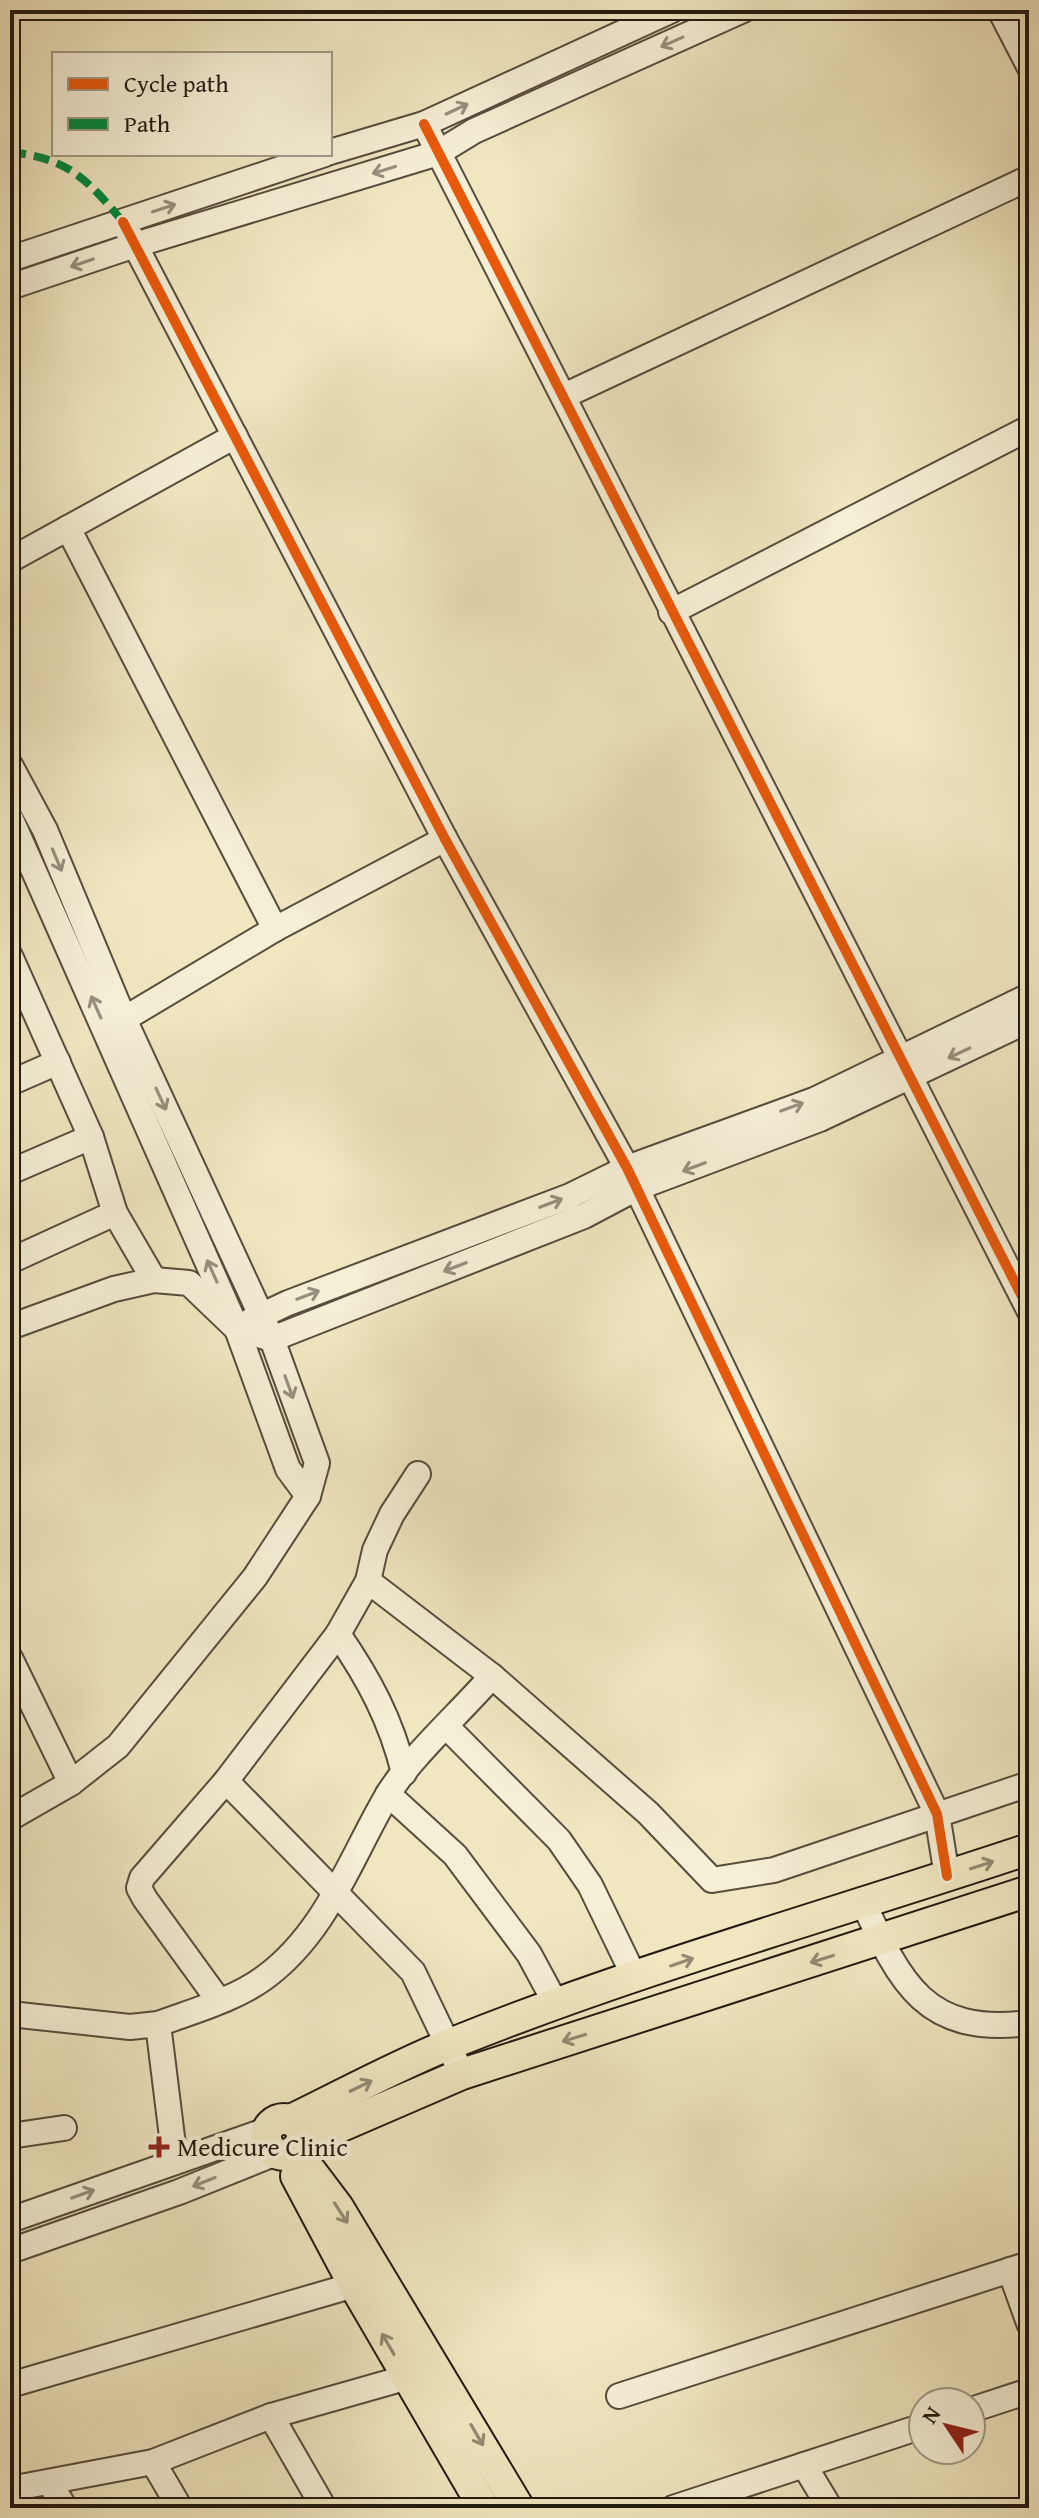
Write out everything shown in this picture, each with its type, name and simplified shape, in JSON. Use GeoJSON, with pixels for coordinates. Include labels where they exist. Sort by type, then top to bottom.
{"type":"FeatureCollection","features":[{"type":"Feature","properties":{"kind":"main road"},"geometry":{"type":"LineString","coordinates":[[286,2142],[450,2043],[862,1900],[1029,1849]]}},
{"type":"Feature","properties":{"kind":"main road"},"geometry":{"type":"LineString","coordinates":[[286,2142],[462,2074],[1029,1891]]}},
{"type":"Feature","properties":{"kind":"main road"},"geometry":{"type":"LineString","coordinates":[[286,2142],[354,2285],[484,2508]]}},
{"type":"Feature","properties":{"kind":"main road"},"geometry":{"type":"LineString","coordinates":[[286,2142],[338,2207],[519,2508]]}},
{"type":"Feature","properties":{"kind":"street"},"geometry":{"type":"LineString","coordinates":[[332,152],[424,124],[672,10]]}},
{"type":"Feature","properties":{"kind":"street"},"geometry":{"type":"LineString","coordinates":[[10,287],[135,245],[438,153],[474,131],[743,10]]}},
{"type":"Feature","properties":{"kind":"street"},"geometry":{"type":"LineString","coordinates":[[1000,10],[1029,66]]}},
{"type":"Feature","properties":{"kind":"street"},"geometry":{"type":"LineString","coordinates":[[424,124],[1029,1310]]}},
{"type":"Feature","properties":{"kind":"street"},"geometry":{"type":"LineString","coordinates":[[10,259],[319,156]]}},
{"type":"Feature","properties":{"kind":"street"},"geometry":{"type":"LineString","coordinates":[[564,396],[1029,178]]}},
{"type":"Feature","properties":{"kind":"street"},"geometry":{"type":"LineString","coordinates":[[123,222],[445,839],[632,1178],[937,1814],[947,1876]]}},
{"type":"Feature","properties":{"kind":"street"},"geometry":{"type":"LineString","coordinates":[[671,612],[1029,428]]}},
{"type":"Feature","properties":{"kind":"street"},"geometry":{"type":"LineString","coordinates":[[10,560],[235,436]]}},
{"type":"Feature","properties":{"kind":"street"},"geometry":{"type":"LineString","coordinates":[[68,528],[275,929]]}},
{"type":"Feature","properties":{"kind":"street"},"geometry":{"type":"LineString","coordinates":[[10,765],[26,839],[237,1329],[288,1469],[308,1496]]}},
{"type":"Feature","properties":{"kind":"street"},"geometry":{"type":"LineString","coordinates":[[10,817],[26,839],[124,1019],[272,1339],[317,1463],[308,1496],[255,1577],[118,1746],[71,1783],[10,1818]]}},
{"type":"Feature","properties":{"kind":"street"},"geometry":{"type":"LineString","coordinates":[[124,1019],[275,929],[445,839]]}},
{"type":"Feature","properties":{"kind":"street"},"geometry":{"type":"LineString","coordinates":[[10,956],[91,1137],[115,1213],[154,1280]]}},
{"type":"Feature","properties":{"kind":"street"},"geometry":{"type":"LineString","coordinates":[[906,1067],[1029,996]]}},
{"type":"Feature","properties":{"kind":"street"},"geometry":{"type":"LineString","coordinates":[[237,1329],[261,1315],[570,1196],[632,1178],[814,1100],[1029,1020]]}},
{"type":"Feature","properties":{"kind":"street"},"geometry":{"type":"LineString","coordinates":[[10,1083],[58,1062]]}},
{"type":"Feature","properties":{"kind":"street"},"geometry":{"type":"LineString","coordinates":[[10,1172],[91,1137]]}},
{"type":"Feature","properties":{"kind":"street"},"geometry":{"type":"LineString","coordinates":[[10,1327],[114,1289],[154,1280],[189,1283],[237,1329],[272,1339],[584,1216],[632,1178]]}},
{"type":"Feature","properties":{"kind":"street"},"geometry":{"type":"LineString","coordinates":[[10,1261],[115,1213]]}},
{"type":"Feature","properties":{"kind":"street"},"geometry":{"type":"LineString","coordinates":[[219,2001],[139,1888],[142,1878],[226,1781],[338,1634],[368,1581],[375,1550],[392,1514],[418,1474]]}},
{"type":"Feature","properties":{"kind":"street"},"geometry":{"type":"LineString","coordinates":[[368,1581],[492,1676],[648,1813],[712,1880],[774,1870],[1029,1784]]}},
{"type":"Feature","properties":{"kind":"street"},"geometry":{"type":"LineString","coordinates":[[338,1634],[372,1684],[395,1737],[404,1773]]}},
{"type":"Feature","properties":{"kind":"street"},"geometry":{"type":"LineString","coordinates":[[10,1658],[16,1685],[71,1783]]}},
{"type":"Feature","properties":{"kind":"street"},"geometry":{"type":"LineString","coordinates":[[10,2014],[130,2027],[158,2024],[219,2001],[263,1979],[292,1954],[336,1896],[388,1794],[492,1676]]}},
{"type":"Feature","properties":{"kind":"street"},"geometry":{"type":"LineString","coordinates":[[447,1727],[559,1840],[590,1885],[635,1978]]}},
{"type":"Feature","properties":{"kind":"street"},"geometry":{"type":"LineString","coordinates":[[226,1781],[413,1972],[450,2043],[462,2074]]}},
{"type":"Feature","properties":{"kind":"street"},"geometry":{"type":"LineString","coordinates":[[388,1794],[455,1855],[529,1954],[556,2004]]}},
{"type":"Feature","properties":{"kind":"street"},"geometry":{"type":"LineString","coordinates":[[862,1900],[881,1941],[924,2005],[969,2025],[1029,2023]]}},
{"type":"Feature","properties":{"kind":"street"},"geometry":{"type":"LineString","coordinates":[[158,2024],[175,2161]]}},
{"type":"Feature","properties":{"kind":"street"},"geometry":{"type":"LineString","coordinates":[[10,2136],[64,2128]]}},
{"type":"Feature","properties":{"kind":"street"},"geometry":{"type":"LineString","coordinates":[[10,2220],[175,2161],[286,2142]]}},
{"type":"Feature","properties":{"kind":"street"},"geometry":{"type":"LineString","coordinates":[[10,2251],[179,2192],[286,2142]]}},
{"type":"Feature","properties":{"kind":"street"},"geometry":{"type":"LineString","coordinates":[[619,2396],[1020,2267],[1029,2323]]}},
{"type":"Feature","properties":{"kind":"street"},"geometry":{"type":"LineString","coordinates":[[10,2385],[354,2285]]}},
{"type":"Feature","properties":{"kind":"street"},"geometry":{"type":"LineString","coordinates":[[10,2489],[153,2462],[271,2416],[408,2377]]}},
{"type":"Feature","properties":{"kind":"street"},"geometry":{"type":"LineString","coordinates":[[987,2405],[1029,2391]]}},
{"type":"Feature","properties":{"kind":"street"},"geometry":{"type":"LineString","coordinates":[[271,2416],[324,2508]]}},
{"type":"Feature","properties":{"kind":"street"},"geometry":{"type":"LineString","coordinates":[[675,2507],[907,2431]]}},
{"type":"Feature","properties":{"kind":"street"},"geometry":{"type":"LineString","coordinates":[[153,2462],[180,2508]]}},
{"type":"Feature","properties":{"kind":"street"},"geometry":{"type":"LineString","coordinates":[[804,2465],[830,2508]]}},
{"type":"Feature","properties":{"kind":"street"},"geometry":{"type":"LineString","coordinates":[[49,2482],[65,2508]]}},
{"type":"Feature","properties":{"kind":"marked path"},"geometry":{"type":"LineString","coordinates":[[10,152],[47,159],[75,173],[123,222]]}},
{"type":"Feature","properties":{"kind":"cycle path"},"geometry":{"type":"LineString","coordinates":[[424,124],[1029,1310]]}},
{"type":"Feature","properties":{"kind":"cycle path"},"geometry":{"type":"LineString","coordinates":[[123,222],[445,839],[627,1168],[937,1814],[947,1876]]}},
{"type":"Feature","properties":{"kind":"place","name":"Medicure Clinic"},"geometry":{"type":"Point","coordinates":[159,2147]}}]}
